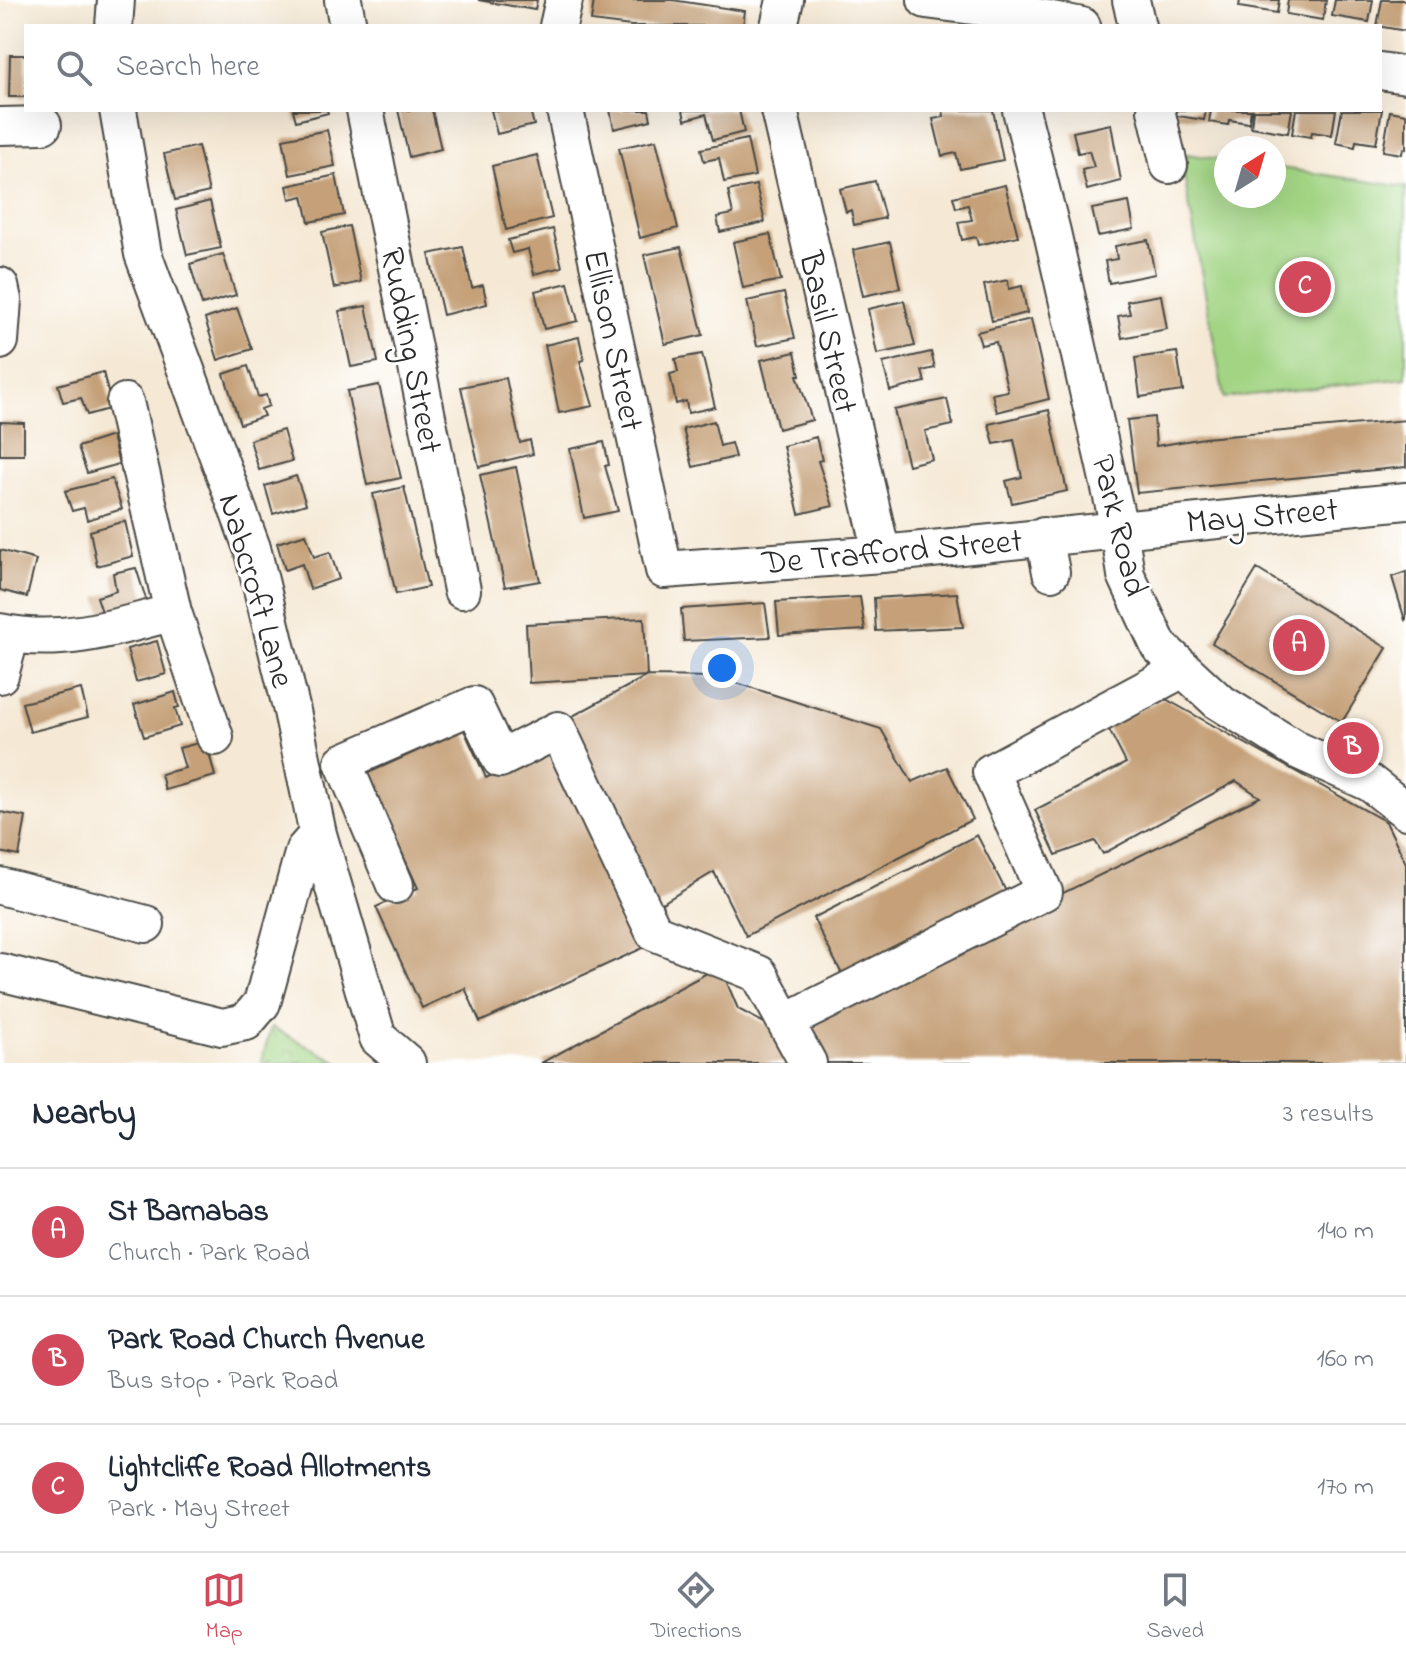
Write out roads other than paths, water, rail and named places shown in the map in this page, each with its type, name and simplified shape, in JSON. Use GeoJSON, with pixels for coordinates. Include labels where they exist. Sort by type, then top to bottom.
{"type":"FeatureCollection","features":[{"type":"Feature","properties":{"kind":"street"},"geometry":{"type":"LineString","coordinates":[[114,24],[116,0]]}},
{"type":"Feature","properties":{"kind":"street"},"geometry":{"type":"LineString","coordinates":[[343,0],[348,24]]}},
{"type":"Feature","properties":{"kind":"street"},"geometry":{"type":"LineString","coordinates":[[558,24],[564,0]]}},
{"type":"Feature","properties":{"kind":"street"},"geometry":{"type":"LineString","coordinates":[[779,24],[785,0]]}},
{"type":"Feature","properties":{"kind":"street"},"geometry":{"type":"LineString","coordinates":[[926,0],[1070,24]]}},
{"type":"Feature","properties":{"kind":"street"},"geometry":{"type":"LineString","coordinates":[[1131,0],[1137,24]]}},
{"type":"Feature","properties":{"kind":"street"},"geometry":{"type":"LineString","coordinates":[[1382,71],[1406,75]]}},
{"type":"Feature","properties":{"kind":"street","name":"Nabcroft Lane"},"geometry":{"type":"LineString","coordinates":[[118,112],[143,254],[252,548],[318,834],[378,1038],[407,1063]]}},
{"type":"Feature","properties":{"kind":"street","name":"Rudding Street"},"geometry":{"type":"LineString","coordinates":[[365,112],[462,590]]}},
{"type":"Feature","properties":{"kind":"street","name":"Ellison Street"},"geometry":{"type":"LineString","coordinates":[[565,112],[664,570]]}},
{"type":"Feature","properties":{"kind":"street","name":"Basil Street"},"geometry":{"type":"LineString","coordinates":[[779,112],[882,554]]}},
{"type":"Feature","properties":{"kind":"street","name":"Park Road"},"geometry":{"type":"LineString","coordinates":[[1022,112],[1119,528],[1126,575],[1159,646],[1218,701],[1297,750],[1370,783],[1406,811]]}},
{"type":"Feature","properties":{"kind":"street"},"geometry":{"type":"LineString","coordinates":[[1156,112],[1169,165]]}},
{"type":"Feature","properties":{"kind":"street"},"geometry":{"type":"LineString","coordinates":[[0,126],[43,125]]}},
{"type":"Feature","properties":{"kind":"street"},"geometry":{"type":"LineString","coordinates":[[0,286],[3,300],[0,341]]}},
{"type":"Feature","properties":{"kind":"street"},"geometry":{"type":"LineString","coordinates":[[125,402],[173,612],[215,737]]}},
{"type":"Feature","properties":{"kind":"street","name":"May Street"},"geometry":{"type":"LineString","coordinates":[[1119,528],[1406,501]]}},
{"type":"Feature","properties":{"kind":"street","name":"De Trafford Street"},"geometry":{"type":"LineString","coordinates":[[664,570],[882,554],[1119,528]]}},
{"type":"Feature","properties":{"kind":"street"},"geometry":{"type":"LineString","coordinates":[[1044,536],[1051,572]]}},
{"type":"Feature","properties":{"kind":"street"},"geometry":{"type":"LineString","coordinates":[[0,675],[5,634],[49,639],[102,632],[173,612]]}},
{"type":"Feature","properties":{"kind":"street"},"geometry":{"type":"LineString","coordinates":[[787,1021],[1044,892],[991,772],[1183,669]]}},
{"type":"Feature","properties":{"kind":"street"},"geometry":{"type":"LineString","coordinates":[[395,885],[343,762],[474,705],[500,759],[558,730],[654,932],[759,974],[808,1063]]}},
{"type":"Feature","properties":{"kind":"street"},"geometry":{"type":"LineString","coordinates":[[0,972],[222,1027],[246,1022],[262,1003],[304,850],[318,834]]}},
{"type":"Feature","properties":{"kind":"street"},"geometry":{"type":"LineString","coordinates":[[0,886],[146,924]]}},
{"type":"Feature","properties":{"kind":"place","name":"Lightcliffe Road Allotments"},"geometry":{"type":"Point","coordinates":[1305,287]}},
{"type":"Feature","properties":{"kind":"place","name":"St Barnabas"},"geometry":{"type":"Point","coordinates":[1299,645]}},
{"type":"Feature","properties":{"kind":"place","name":"Park Road Church Avenue"},"geometry":{"type":"Point","coordinates":[1353,748]}}]}
